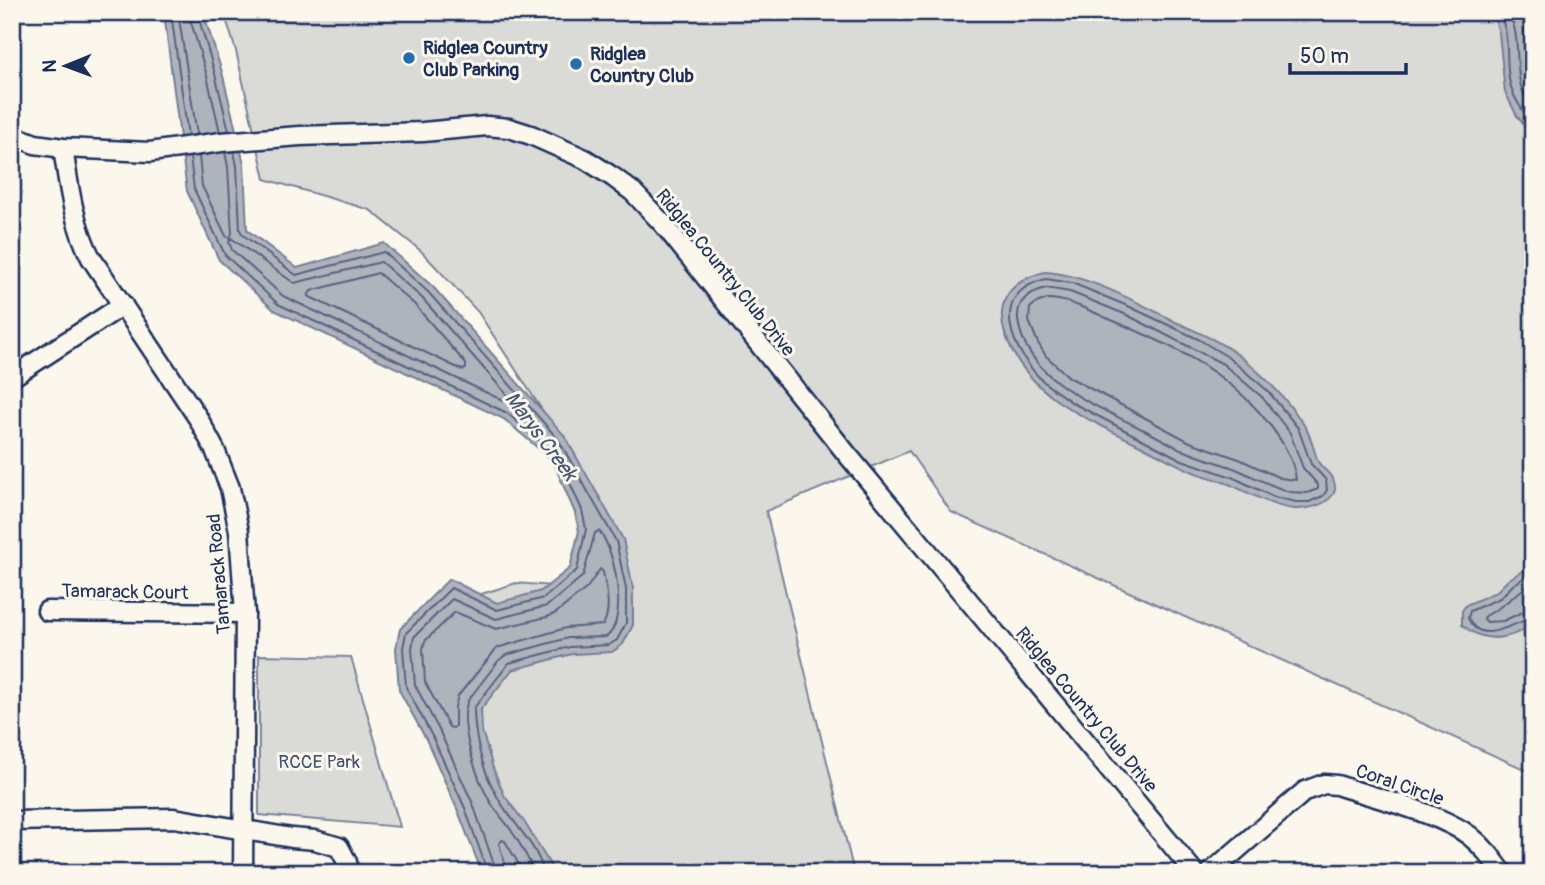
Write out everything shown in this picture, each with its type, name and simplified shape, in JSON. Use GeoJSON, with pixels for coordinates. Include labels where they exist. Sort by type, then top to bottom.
{"type":"FeatureCollection","features":[{"type":"Feature","properties":{"kind":"street","name":"Ridglea Country Club Drive"},"geometry":{"type":"LineString","coordinates":[[12,135],[35,144],[63,148],[149,152],[221,142],[423,132],[486,126],[509,128],[531,135],[584,159],[633,192],[664,225],[846,453],[1195,873]]}},
{"type":"Feature","properties":{"kind":"street","name":"Tamarack Road"},"geometry":{"type":"LineString","coordinates":[[63,148],[73,215],[80,236],[122,306],[198,418],[215,450],[230,488],[239,531],[245,613],[243,873]]}},
{"type":"Feature","properties":{"kind":"street"},"geometry":{"type":"LineString","coordinates":[[12,377],[122,306]]}},
{"type":"Feature","properties":{"kind":"street","name":"Tamarack Court"},"geometry":{"type":"LineString","coordinates":[[47,611],[245,613]]}},
{"type":"Feature","properties":{"kind":"street","name":"Coral Circle"},"geometry":{"type":"LineString","coordinates":[[1210,873],[1305,791],[1324,784],[1338,785],[1443,821],[1469,836],[1494,858],[1503,873]]}},
{"type":"Feature","properties":{"kind":"street"},"geometry":{"type":"LineString","coordinates":[[12,821],[174,818],[316,840],[339,847],[347,862],[348,873]]}},
{"type":"Feature","properties":{"kind":"green space"},"geometry":{"type":"Polygon","coordinates":[[[224,12],[1533,12],[1533,773],[951,512],[909,451],[766,511],[854,873],[497,873],[482,760],[453,603],[516,583],[564,587],[601,500],[478,312],[421,251],[370,210],[265,179],[236,51],[224,12]]]}},
{"type":"Feature","properties":{"kind":"green space","name":"RCCE Park"},"geometry":{"type":"Polygon","coordinates":[[[259,655],[351,657],[400,827],[259,815],[259,655]]]}},
{"type":"Feature","properties":{"kind":"water","name":"Marys Creek"},"geometry":{"type":"Polygon","coordinates":[[[159,12],[203,12],[222,72],[244,164],[247,230],[297,268],[384,243],[433,287],[564,435],[623,539],[633,588],[633,625],[623,644],[612,652],[572,654],[512,670],[481,709],[482,731],[504,795],[525,823],[552,868],[551,873],[482,873],[426,739],[399,690],[396,648],[400,629],[449,579],[497,603],[541,591],[570,568],[579,531],[575,513],[553,461],[504,419],[274,310],[219,260],[187,191],[165,21],[159,12]]]}},
{"type":"Feature","properties":{"kind":"water"},"geometry":{"type":"Polygon","coordinates":[[[1488,12],[1533,12],[1533,136],[1517,116],[1505,92],[1499,33],[1488,12]]]}},
{"type":"Feature","properties":{"kind":"water"},"geometry":{"type":"Polygon","coordinates":[[[1045,272],[1078,278],[1113,291],[1214,340],[1239,356],[1278,392],[1304,425],[1318,461],[1334,483],[1332,496],[1319,505],[1303,509],[1270,503],[1227,483],[1180,466],[1081,415],[1048,394],[1021,365],[1007,340],[1002,317],[1004,304],[1011,290],[1030,277],[1045,272]]]}},
{"type":"Feature","properties":{"kind":"water"},"geometry":{"type":"Polygon","coordinates":[[[1533,564],[1533,624],[1515,634],[1498,638],[1480,635],[1462,625],[1462,611],[1466,605],[1496,592],[1508,580],[1533,564]]]}},
{"type":"Feature","properties":{"kind":"place","name":"Ridglea Country Club Parking"},"geometry":{"type":"Point","coordinates":[409,58]}},
{"type":"Feature","properties":{"kind":"place","name":"Ridglea Country Club"},"geometry":{"type":"Point","coordinates":[576,64]}}]}
